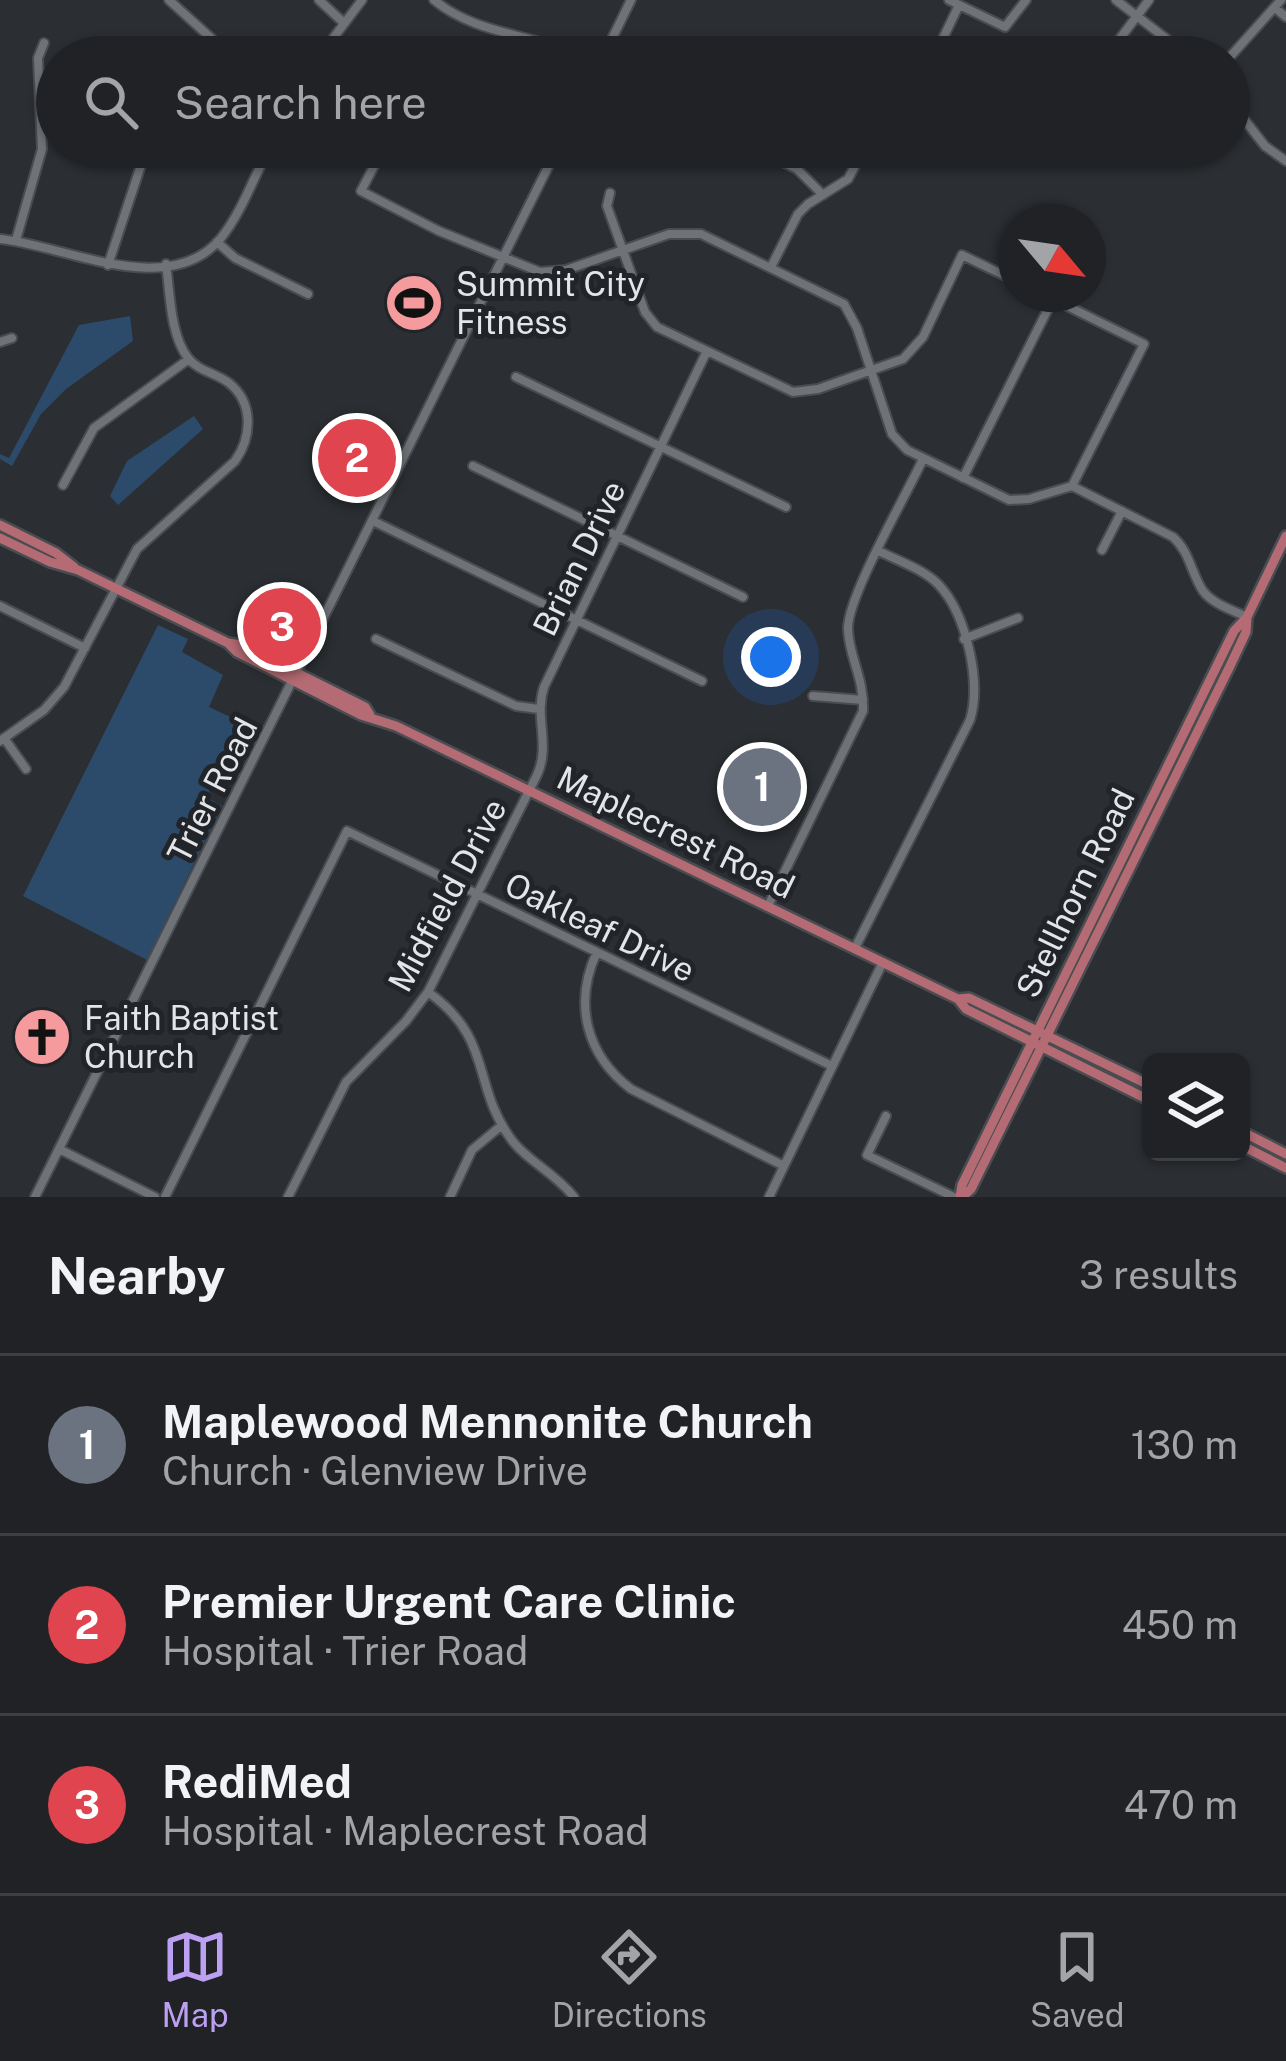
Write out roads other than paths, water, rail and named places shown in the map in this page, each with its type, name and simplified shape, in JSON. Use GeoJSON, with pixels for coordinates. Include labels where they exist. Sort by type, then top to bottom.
{"type":"FeatureCollection","features":[{"type":"Feature","properties":{"kind":"main road","name":"Maplecrest Road"},"geometry":{"type":"LineString","coordinates":[[0,526],[56,553],[78,570]]}},
{"type":"Feature","properties":{"kind":"main road","name":"Stellhorn Road"},"geometry":{"type":"LineString","coordinates":[[959,1197],[971,1189],[1040,1040],[1222,683],[1286,536]]}},
{"type":"Feature","properties":{"kind":"main road","name":"Maplecrest Road"},"geometry":{"type":"LineString","coordinates":[[0,538],[228,643],[242,645],[296,677],[365,707],[370,715],[958,999],[969,998],[1142,1096]]}},
{"type":"Feature","properties":{"kind":"main road","name":"Maplecrest Road"},"geometry":{"type":"LineString","coordinates":[[1040,1040],[1142,1082]]}},
{"type":"Feature","properties":{"kind":"main road"},"geometry":{"type":"LineString","coordinates":[[1250,1136],[1286,1154]]}},
{"type":"Feature","properties":{"kind":"main road"},"geometry":{"type":"LineString","coordinates":[[1250,1150],[1286,1168]]}},
{"type":"Feature","properties":{"kind":"street"},"geometry":{"type":"LineString","coordinates":[[170,0],[209,36]]}},
{"type":"Feature","properties":{"kind":"street"},"geometry":{"type":"LineString","coordinates":[[319,0],[344,22]]}},
{"type":"Feature","properties":{"kind":"street"},"geometry":{"type":"LineString","coordinates":[[334,36],[362,0]]}},
{"type":"Feature","properties":{"kind":"street"},"geometry":{"type":"LineString","coordinates":[[434,0],[462,20],[520,36]]}},
{"type":"Feature","properties":{"kind":"street"},"geometry":{"type":"LineString","coordinates":[[614,36],[632,0]]}},
{"type":"Feature","properties":{"kind":"street"},"geometry":{"type":"LineString","coordinates":[[949,0],[1005,27],[1026,0]]}},
{"type":"Feature","properties":{"kind":"street"},"geometry":{"type":"LineString","coordinates":[[1117,0],[1163,36]]}},
{"type":"Feature","properties":{"kind":"street"},"geometry":{"type":"LineString","coordinates":[[1122,36],[1149,0]]}},
{"type":"Feature","properties":{"kind":"street"},"geometry":{"type":"LineString","coordinates":[[1249,36],[1278,4],[1286,17]]}},
{"type":"Feature","properties":{"kind":"street"},"geometry":{"type":"LineString","coordinates":[[944,36],[959,5]]}},
{"type":"Feature","properties":{"kind":"street"},"geometry":{"type":"LineString","coordinates":[[1250,127],[1265,146],[1286,160]]}},
{"type":"Feature","properties":{"kind":"street"},"geometry":{"type":"LineString","coordinates":[[16,241],[37,168]]}},
{"type":"Feature","properties":{"kind":"street"},"geometry":{"type":"LineString","coordinates":[[108,265],[140,168]]}},
{"type":"Feature","properties":{"kind":"street"},"geometry":{"type":"LineString","coordinates":[[0,239],[133,269],[200,255],[217,242],[258,168]]}},
{"type":"Feature","properties":{"kind":"street"},"geometry":{"type":"LineString","coordinates":[[373,168],[361,191],[439,231],[533,270],[550,273],[669,234],[692,232],[844,304],[857,328],[892,434],[908,450],[998,496],[1020,501],[1072,486],[1180,542],[1203,591],[1247,617]]}},
{"type":"Feature","properties":{"kind":"street","name":"Trier Road"},"geometry":{"type":"LineString","coordinates":[[35,1197],[548,168]]}},
{"type":"Feature","properties":{"kind":"street"},"geometry":{"type":"LineString","coordinates":[[795,168],[823,195]]}},
{"type":"Feature","properties":{"kind":"street"},"geometry":{"type":"LineString","coordinates":[[771,267],[798,214],[848,179],[854,168]]}},
{"type":"Feature","properties":{"kind":"street"},"geometry":{"type":"LineString","coordinates":[[610,193],[608,206],[650,319],[668,334],[793,392],[818,389],[903,359],[913,350],[962,255],[998,272]]}},
{"type":"Feature","properties":{"kind":"street"},"geometry":{"type":"LineString","coordinates":[[217,242],[236,258],[308,294]]}},
{"type":"Feature","properties":{"kind":"street"},"geometry":{"type":"LineString","coordinates":[[26,769],[2,740],[55,698],[137,549],[235,461],[244,446],[248,421],[241,397],[230,384],[189,359],[177,332],[166,264]]}},
{"type":"Feature","properties":{"kind":"street"},"geometry":{"type":"LineString","coordinates":[[963,478],[1046,312]]}},
{"type":"Feature","properties":{"kind":"street"},"geometry":{"type":"LineString","coordinates":[[1072,486],[1144,344],[1079,312]]}},
{"type":"Feature","properties":{"kind":"street"},"geometry":{"type":"LineString","coordinates":[[0,342],[12,338]]}},
{"type":"Feature","properties":{"kind":"street","name":"Brian Drive"},"geometry":{"type":"LineString","coordinates":[[529,791],[544,753],[539,709],[544,687],[706,352]]}},
{"type":"Feature","properties":{"kind":"street"},"geometry":{"type":"LineString","coordinates":[[63,485],[94,428],[189,359]]}},
{"type":"Feature","properties":{"kind":"street"},"geometry":{"type":"LineString","coordinates":[[517,376],[786,507]]}},
{"type":"Feature","properties":{"kind":"street"},"geometry":{"type":"LineString","coordinates":[[768,906],[863,711],[863,681],[848,626],[856,596],[923,459]]}},
{"type":"Feature","properties":{"kind":"street"},"geometry":{"type":"LineString","coordinates":[[473,466],[743,597]]}},
{"type":"Feature","properties":{"kind":"street"},"geometry":{"type":"LineString","coordinates":[[1102,550],[1122,511]]}},
{"type":"Feature","properties":{"kind":"street"},"geometry":{"type":"LineString","coordinates":[[373,521],[702,681]]}},
{"type":"Feature","properties":{"kind":"street"},"geometry":{"type":"LineString","coordinates":[[855,948],[975,704],[976,676],[938,584],[879,551]]}},
{"type":"Feature","properties":{"kind":"street"},"geometry":{"type":"LineString","coordinates":[[0,606],[85,648]]}},
{"type":"Feature","properties":{"kind":"street"},"geometry":{"type":"LineString","coordinates":[[964,638],[1018,618]]}},
{"type":"Feature","properties":{"kind":"street"},"geometry":{"type":"LineString","coordinates":[[376,638],[516,706],[539,709]]}},
{"type":"Feature","properties":{"kind":"street"},"geometry":{"type":"LineString","coordinates":[[813,695],[863,700]]}},
{"type":"Feature","properties":{"kind":"street","name":"Midfield Drive"},"geometry":{"type":"LineString","coordinates":[[288,1197],[346,1082],[428,992],[529,791]]}},
{"type":"Feature","properties":{"kind":"street","name":"Oakleaf Drive"},"geometry":{"type":"LineString","coordinates":[[160,1197],[347,830],[832,1066]]}},
{"type":"Feature","properties":{"kind":"street"},"geometry":{"type":"LineString","coordinates":[[597,952],[587,974],[584,1012],[593,1045],[612,1073],[631,1089],[784,1166]]}},
{"type":"Feature","properties":{"kind":"street"},"geometry":{"type":"LineString","coordinates":[[769,1197],[883,962]]}},
{"type":"Feature","properties":{"kind":"street"},"geometry":{"type":"LineString","coordinates":[[428,992],[453,1010],[468,1030],[502,1126],[519,1148],[551,1171],[574,1197]]}},
{"type":"Feature","properties":{"kind":"street"},"geometry":{"type":"LineString","coordinates":[[886,1116],[867,1155],[959,1197]]}},
{"type":"Feature","properties":{"kind":"street"},"geometry":{"type":"LineString","coordinates":[[450,1197],[472,1150],[502,1126]]}},
{"type":"Feature","properties":{"kind":"street"},"geometry":{"type":"LineString","coordinates":[[59,1149],[160,1197]]}},
{"type":"Feature","properties":{"kind":"place","name":"Summit City Fitness"},"geometry":{"type":"Point","coordinates":[414,303]}},
{"type":"Feature","properties":{"kind":"place","name":"Premier Urgent Care Clinic"},"geometry":{"type":"Point","coordinates":[357,458]}},
{"type":"Feature","properties":{"kind":"place","name":"RediMed"},"geometry":{"type":"Point","coordinates":[282,627]}},
{"type":"Feature","properties":{"kind":"place","name":"Maplewood Mennonite Church"},"geometry":{"type":"Point","coordinates":[762,787]}},
{"type":"Feature","properties":{"kind":"place","name":"Faith Baptist Church"},"geometry":{"type":"Point","coordinates":[42,1037]}}]}
